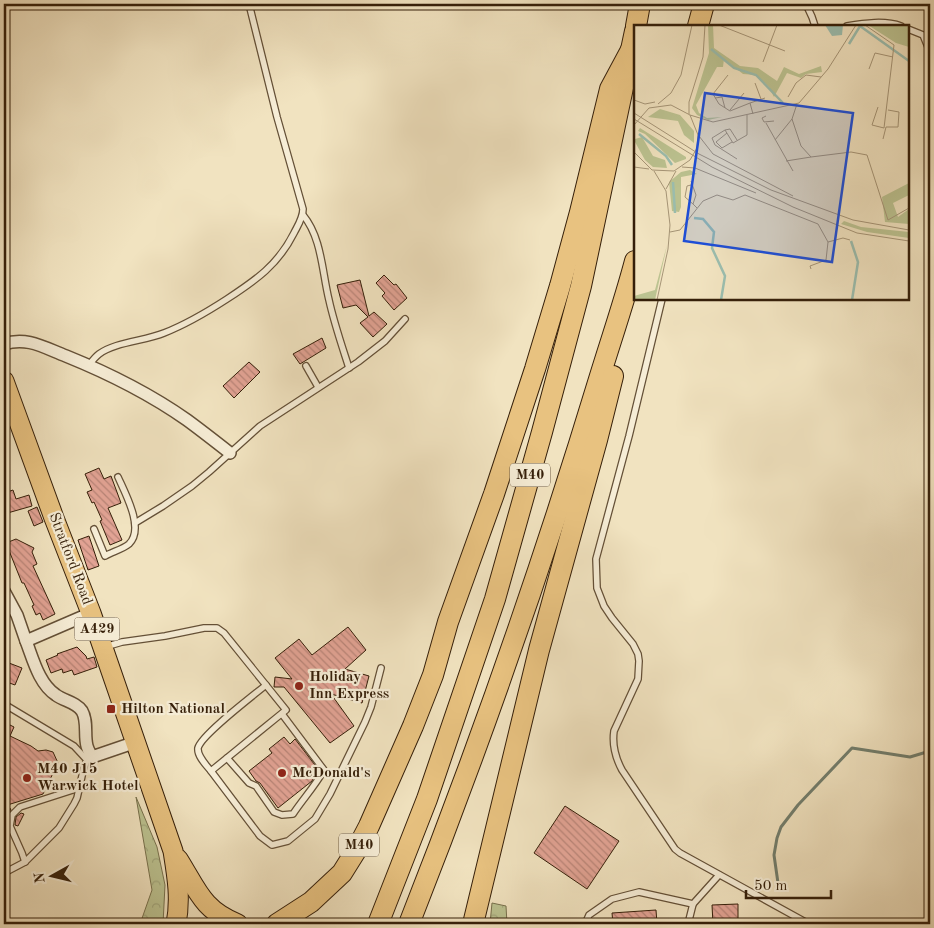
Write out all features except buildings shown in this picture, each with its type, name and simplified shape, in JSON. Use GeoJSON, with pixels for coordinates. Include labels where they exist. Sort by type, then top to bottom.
{"type":"FeatureCollection","features":[{"type":"Feature","properties":{"kind":"highway"},"geometry":{"type":"LineString","coordinates":[[636,25],[640,4]]}},
{"type":"Feature","properties":{"kind":"highway"},"geometry":{"type":"LineString","coordinates":[[698,25],[704,4]]}},
{"type":"Feature","properties":{"kind":"highway","name":"M40"},"geometry":{"type":"LineString","coordinates":[[277,924],[311,902],[342,873],[357,849],[372,818],[413,726],[433,675],[448,622],[536,369],[580,212],[610,89],[634,40]]}},
{"type":"Feature","properties":{"kind":"highway","name":"M40"},"geometry":{"type":"LineString","coordinates":[[378,924],[427,799],[495,599],[581,286],[634,40]]}},
{"type":"Feature","properties":{"kind":"highway","name":"M40"},"geometry":{"type":"LineString","coordinates":[[409,924],[450,819],[528,603],[579,446],[634,265]]}},
{"type":"Feature","properties":{"kind":"highway","name":"M40"},"geometry":{"type":"LineString","coordinates":[[473,924],[539,650],[595,449],[614,373],[629,285]]}},
{"type":"Feature","properties":{"kind":"highway","name":"Stratford Road"},"geometry":{"type":"LineString","coordinates":[[4,380],[91,613],[173,851],[179,897],[176,924]]}},
{"type":"Feature","properties":{"kind":"highway","name":"Stratford Road"},"geometry":{"type":"LineString","coordinates":[[173,851],[208,906],[227,920],[238,924]]}},
{"type":"Feature","properties":{"kind":"street"},"geometry":{"type":"LineString","coordinates":[[4,344],[28,341],[126,383],[188,420],[230,453]]}},
{"type":"Feature","properties":{"kind":"street"},"geometry":{"type":"LineString","coordinates":[[4,591],[17,615],[38,671],[46,686],[56,695],[75,704],[84,714],[89,759],[136,742]]}},
{"type":"Feature","properties":{"kind":"street"},"geometry":{"type":"LineString","coordinates":[[26,641],[91,613]]}},
{"type":"Feature","properties":{"kind":"lane"},"geometry":{"type":"LineString","coordinates":[[89,366],[95,357],[108,349],[146,339],[183,325],[200,316],[265,273],[284,251],[303,215],[249,4]]}},
{"type":"Feature","properties":{"kind":"lane"},"geometry":{"type":"LineString","coordinates":[[806,4],[815,25]]}},
{"type":"Feature","properties":{"kind":"lane"},"geometry":{"type":"LineString","coordinates":[[856,25],[873,23],[898,25]]}},
{"type":"Feature","properties":{"kind":"lane"},"geometry":{"type":"LineString","coordinates":[[909,29],[923,35],[930,52]]}},
{"type":"Feature","properties":{"kind":"lane"},"geometry":{"type":"LineString","coordinates":[[303,215],[315,236],[328,300],[349,368]]}},
{"type":"Feature","properties":{"kind":"lane"},"geometry":{"type":"LineString","coordinates":[[662,300],[629,436],[596,559],[597,588],[604,606],[633,644],[639,661],[638,679],[614,731],[613,740],[618,762],[674,849],[809,924]]}},
{"type":"Feature","properties":{"kind":"lane"},"geometry":{"type":"LineString","coordinates":[[135,522],[178,497],[260,426],[362,359],[385,341],[405,319]]}},
{"type":"Feature","properties":{"kind":"lane"},"geometry":{"type":"LineString","coordinates":[[306,366],[318,388]]}},
{"type":"Feature","properties":{"kind":"lane"},"geometry":{"type":"LineString","coordinates":[[94,529],[105,556],[129,544],[134,536],[135,522],[130,504],[118,477]]}},
{"type":"Feature","properties":{"kind":"lane"},"geometry":{"type":"LineString","coordinates":[[103,647],[211,627],[217,628],[224,633],[286,710],[211,772]]}},
{"type":"Feature","properties":{"kind":"lane"},"geometry":{"type":"LineString","coordinates":[[266,685],[222,720],[201,742],[198,748],[199,754],[211,772],[260,836],[272,845],[288,841],[315,819],[330,794],[365,722],[381,668]]}},
{"type":"Feature","properties":{"kind":"lane"},"geometry":{"type":"LineString","coordinates":[[4,704],[74,746],[89,759],[84,767],[74,804],[59,828],[25,862],[4,873]]}},
{"type":"Feature","properties":{"kind":"lane"},"geometry":{"type":"LineString","coordinates":[[227,758],[249,783],[256,786],[274,812],[282,815],[293,814],[302,800],[315,786],[324,770],[282,714]]}},
{"type":"Feature","properties":{"kind":"lane"},"geometry":{"type":"LineString","coordinates":[[25,862],[10,826],[10,820],[15,811],[20,807],[79,788]]}},
{"type":"Feature","properties":{"kind":"lane"},"geometry":{"type":"LineString","coordinates":[[688,924],[693,904],[719,875]]}},
{"type":"Feature","properties":{"kind":"lane"},"geometry":{"type":"LineString","coordinates":[[585,924],[588,915],[612,899],[639,892],[693,904]]}},
{"type":"Feature","properties":{"kind":"green space"},"geometry":{"type":"Polygon","coordinates":[[[136,797],[157,847],[165,885],[163,924],[140,924],[152,890],[136,797]]]}},
{"type":"Feature","properties":{"kind":"green space"},"geometry":{"type":"Polygon","coordinates":[[[492,903],[506,906],[507,924],[490,924],[492,903]]]}},
{"type":"Feature","properties":{"kind":"waterway"},"geometry":{"type":"LineString","coordinates":[[778,883],[774,855],[781,827],[798,805],[852,748],[910,757],[930,751]]}},
{"type":"Feature","properties":{"kind":"place","name":"Holiday Inn Express"},"geometry":{"type":"Point","coordinates":[299,686]}},
{"type":"Feature","properties":{"kind":"place","name":"Hilton National"},"geometry":{"type":"Point","coordinates":[111,709]}},
{"type":"Feature","properties":{"kind":"place","name":"McDonald's"},"geometry":{"type":"Point","coordinates":[282,773]}},
{"type":"Feature","properties":{"kind":"place","name":"M40 J15 Warwick Hotel"},"geometry":{"type":"Point","coordinates":[27,778]}}]}
